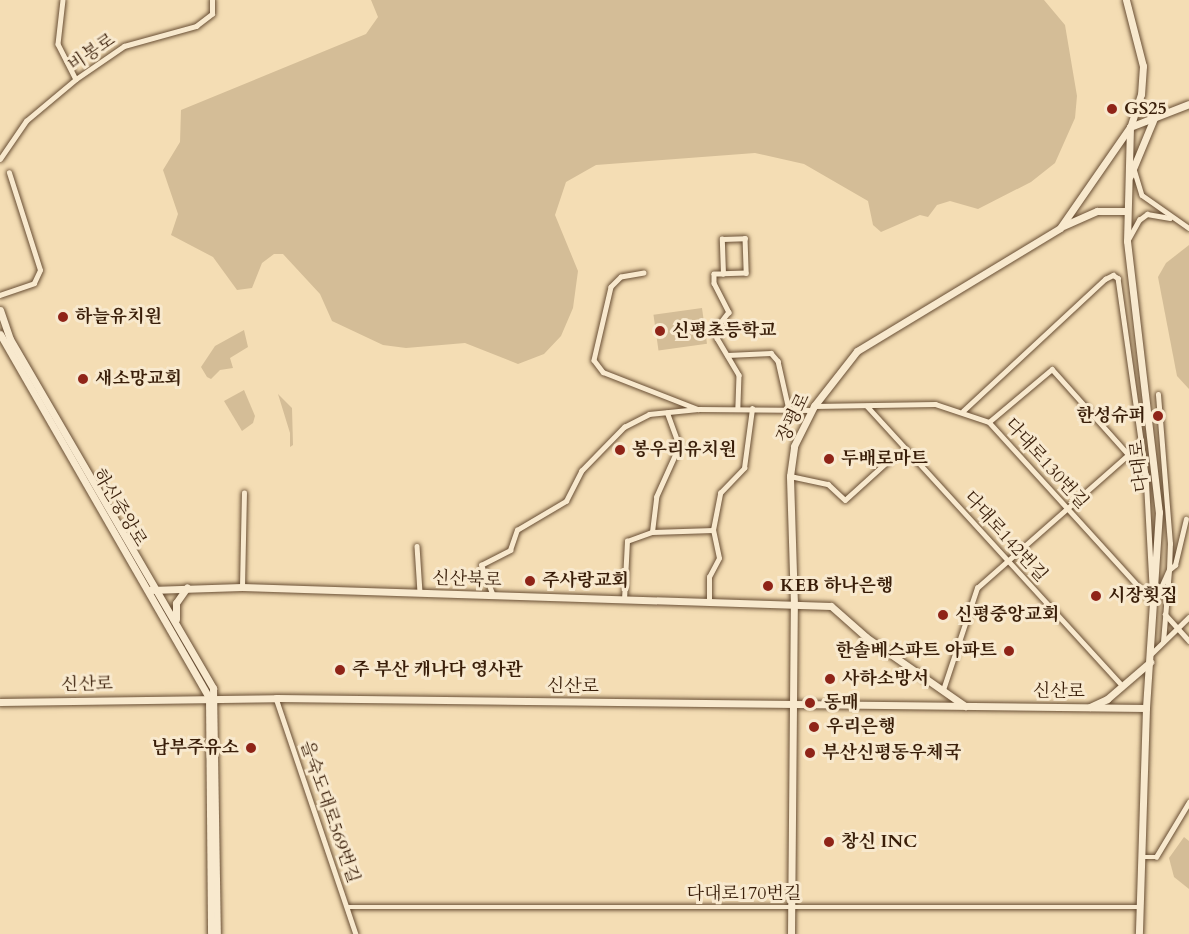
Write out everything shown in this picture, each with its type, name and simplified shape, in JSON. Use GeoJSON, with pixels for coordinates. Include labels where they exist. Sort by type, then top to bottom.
{"type":"FeatureCollection","features":[{"type":"Feature","properties":{"kind":"street"},"geometry":{"type":"LineString","coordinates":[[63,0],[58,44],[76,79]]}},
{"type":"Feature","properties":{"kind":"street","name":"비봉로"},"geometry":{"type":"LineString","coordinates":[[0,159],[26,121],[76,79],[124,46],[196,26],[212,14],[212,0]]}},
{"type":"Feature","properties":{"kind":"street","name":"다대로"},"geometry":{"type":"LineString","coordinates":[[1126,0],[1143,66],[1141,94],[1130,127],[1127,241],[1159,512],[1146,708],[1139,934]]}},
{"type":"Feature","properties":{"kind":"street"},"geometry":{"type":"LineString","coordinates":[[1130,127],[1189,104]]}},
{"type":"Feature","properties":{"kind":"street"},"geometry":{"type":"LineString","coordinates":[[1127,184],[1154,118]]}},
{"type":"Feature","properties":{"kind":"street","name":"장평로"},"geometry":{"type":"LineString","coordinates":[[791,934],[794,605],[790,476],[794,446],[813,408],[857,351],[875,337],[1060,228],[1130,127]]}},
{"type":"Feature","properties":{"kind":"street"},"geometry":{"type":"LineString","coordinates":[[1134,167],[1142,195],[1189,228]]}},
{"type":"Feature","properties":{"kind":"street"},"geometry":{"type":"LineString","coordinates":[[0,295],[34,283],[40,270],[9,173]]}},
{"type":"Feature","properties":{"kind":"street"},"geometry":{"type":"LineString","coordinates":[[1060,228],[1097,211],[1126,211]]}},
{"type":"Feature","properties":{"kind":"street"},"geometry":{"type":"LineString","coordinates":[[1127,241],[1139,220],[1147,214],[1177,220]]}},
{"type":"Feature","properties":{"kind":"street"},"geometry":{"type":"LineString","coordinates":[[723,274],[722,239],[745,238],[746,273],[723,274],[714,274],[714,283],[729,312],[718,326],[717,338],[739,375],[738,409]]}},
{"type":"Feature","properties":{"kind":"street"},"geometry":{"type":"LineString","coordinates":[[644,273],[621,277],[611,287],[594,360],[603,372],[698,409]]}},
{"type":"Feature","properties":{"kind":"street"},"geometry":{"type":"LineString","coordinates":[[963,411],[1113,275],[1118,278],[1146,474],[1149,566],[1154,603]]}},
{"type":"Feature","properties":{"kind":"street"},"geometry":{"type":"LineString","coordinates":[[0,310],[4,338],[154,588],[212,698],[211,934]]}},
{"type":"Feature","properties":{"kind":"street"},"geometry":{"type":"LineString","coordinates":[[727,355],[771,353],[778,361],[789,410]]}},
{"type":"Feature","properties":{"kind":"street"},"geometry":{"type":"LineString","coordinates":[[989,422],[1052,369],[1146,474]]}},
{"type":"Feature","properties":{"kind":"street"},"geometry":{"type":"LineString","coordinates":[[1158,394],[1169,502],[1169,570],[1163,642]]}},
{"type":"Feature","properties":{"kind":"street","name":"다대로130번길"},"geometry":{"type":"LineString","coordinates":[[698,409],[789,410],[919,403],[963,411],[989,422],[1154,603]]}},
{"type":"Feature","properties":{"kind":"street","name":"다대로142번길"},"geometry":{"type":"LineString","coordinates":[[867,406],[1123,686]]}},
{"type":"Feature","properties":{"kind":"street"},"geometry":{"type":"LineString","coordinates":[[493,596],[482,565],[510,550],[517,530],[566,501],[580,471],[624,426],[649,414],[698,409]]}},
{"type":"Feature","properties":{"kind":"street"},"geometry":{"type":"LineString","coordinates":[[709,602],[709,577],[719,558],[713,530],[720,492],[744,468],[752,410]]}},
{"type":"Feature","properties":{"kind":"street"},"geometry":{"type":"LineString","coordinates":[[652,532],[656,497],[679,446],[667,413]]}},
{"type":"Feature","properties":{"kind":"street"},"geometry":{"type":"LineString","coordinates":[[943,690],[973,594],[1129,454]]}},
{"type":"Feature","properties":{"kind":"street"},"geometry":{"type":"LineString","coordinates":[[790,476],[828,484],[845,500],[888,461]]}},
{"type":"Feature","properties":{"kind":"street"},"geometry":{"type":"LineString","coordinates":[[242,587],[244,493]]}},
{"type":"Feature","properties":{"kind":"street"},"geometry":{"type":"LineString","coordinates":[[1154,603],[1169,570],[1175,565],[1186,519]]}},
{"type":"Feature","properties":{"kind":"street"},"geometry":{"type":"LineString","coordinates":[[624,600],[627,541],[652,532],[713,530]]}},
{"type":"Feature","properties":{"kind":"street"},"geometry":{"type":"LineString","coordinates":[[417,546],[420,593]]}},
{"type":"Feature","properties":{"kind":"street"},"geometry":{"type":"LineString","coordinates":[[176,619],[176,603],[187,587]]}},
{"type":"Feature","properties":{"kind":"street","name":"신산북로"},"geometry":{"type":"LineString","coordinates":[[154,588],[242,587],[835,608],[866,637],[965,706]]}},
{"type":"Feature","properties":{"kind":"street"},"geometry":{"type":"LineString","coordinates":[[154,588],[176,619],[210,679],[218,934]]}},
{"type":"Feature","properties":{"kind":"street"},"geometry":{"type":"LineString","coordinates":[[1165,614],[1189,641]]}},
{"type":"Feature","properties":{"kind":"street"},"geometry":{"type":"LineString","coordinates":[[1087,708],[1123,686],[1189,617]]}},
{"type":"Feature","properties":{"kind":"street","name":"신산로"},"geometry":{"type":"LineString","coordinates":[[0,702],[276,698],[1146,708]]}},
{"type":"Feature","properties":{"kind":"street","name":"을숙도대로569번길"},"geometry":{"type":"LineString","coordinates":[[276,698],[356,934]]}},
{"type":"Feature","properties":{"kind":"street"},"geometry":{"type":"LineString","coordinates":[[1141,856],[1156,857],[1189,802]]}},
{"type":"Feature","properties":{"kind":"street","name":"다대로170번길"},"geometry":{"type":"LineString","coordinates":[[347,907],[1140,907]]}},
{"type":"Feature","properties":{"kind":"shaded area"},"geometry":{"type":"Polygon","coordinates":[[[371,0],[1044,0],[1065,25],[1077,96],[1075,118],[1055,163],[1031,182],[978,209],[950,201],[937,205],[928,217],[920,215],[881,232],[873,225],[868,201],[804,164],[755,153],[596,165],[566,182],[555,215],[578,271],[573,308],[561,336],[544,354],[518,364],[465,343],[406,348],[383,345],[332,321],[320,294],[283,254],[274,254],[262,263],[252,288],[237,290],[213,257],[171,235],[178,214],[163,170],[180,142],[181,110],[366,34],[378,17],[371,0]]]}},
{"type":"Feature","properties":{"kind":"shaded area"},"geometry":{"type":"Polygon","coordinates":[[[1189,245],[1189,389],[1177,376],[1158,277],[1166,263],[1189,245]]]}},
{"type":"Feature","properties":{"kind":"shaded area"},"geometry":{"type":"Polygon","coordinates":[[[702,308],[707,344],[658,350],[653,315],[702,308]]]}},
{"type":"Feature","properties":{"kind":"shaded area"},"geometry":{"type":"Polygon","coordinates":[[[244,330],[248,347],[230,358],[233,368],[220,370],[211,379],[207,377],[201,367],[215,346],[244,330]]]}},
{"type":"Feature","properties":{"kind":"shaded area"},"geometry":{"type":"Polygon","coordinates":[[[244,390],[255,416],[253,423],[242,431],[224,401],[244,390]]]}},
{"type":"Feature","properties":{"kind":"shaded area"},"geometry":{"type":"Polygon","coordinates":[[[278,394],[292,408],[293,445],[290,447],[290,433],[278,394]]]}},
{"type":"Feature","properties":{"kind":"shaded area"},"geometry":{"type":"Polygon","coordinates":[[[1184,837],[1189,841],[1189,889],[1174,877],[1169,858],[1184,837]]]}},
{"type":"Feature","properties":{"kind":"place","name":"GS25"},"geometry":{"type":"Point","coordinates":[1112,109]}},
{"type":"Feature","properties":{"kind":"place","name":"하늘유치원"},"geometry":{"type":"Point","coordinates":[63,317]}},
{"type":"Feature","properties":{"kind":"place","name":"신평초등학교"},"geometry":{"type":"Point","coordinates":[660,331]}},
{"type":"Feature","properties":{"kind":"place","name":"새소망교회"},"geometry":{"type":"Point","coordinates":[83,379]}},
{"type":"Feature","properties":{"kind":"place","name":"한성슈퍼"},"geometry":{"type":"Point","coordinates":[1158,416]}},
{"type":"Feature","properties":{"kind":"place","name":"봉우리유치원"},"geometry":{"type":"Point","coordinates":[620,450]}},
{"type":"Feature","properties":{"kind":"place","name":"두배로마트"},"geometry":{"type":"Point","coordinates":[829,459]}},
{"type":"Feature","properties":{"kind":"place","name":"주사랑교회"},"geometry":{"type":"Point","coordinates":[530,581]}},
{"type":"Feature","properties":{"kind":"place","name":"KEB 하나은행"},"geometry":{"type":"Point","coordinates":[768,586]}},
{"type":"Feature","properties":{"kind":"place","name":"시장횟집"},"geometry":{"type":"Point","coordinates":[1096,596]}},
{"type":"Feature","properties":{"kind":"place","name":"신평중앙교회"},"geometry":{"type":"Point","coordinates":[943,615]}},
{"type":"Feature","properties":{"kind":"place","name":"한솔베스파트 아파트"},"geometry":{"type":"Point","coordinates":[1009,651]}},
{"type":"Feature","properties":{"kind":"place","name":"주 부산 캐나다 영사관"},"geometry":{"type":"Point","coordinates":[340,670]}},
{"type":"Feature","properties":{"kind":"place","name":"사하소방서"},"geometry":{"type":"Point","coordinates":[830,679]}},
{"type":"Feature","properties":{"kind":"place","name":"동매"},"geometry":{"type":"Point","coordinates":[810,703]}},
{"type":"Feature","properties":{"kind":"place","name":"우리은행"},"geometry":{"type":"Point","coordinates":[814,727]}},
{"type":"Feature","properties":{"kind":"place","name":"남부주유소"},"geometry":{"type":"Point","coordinates":[251,748]}},
{"type":"Feature","properties":{"kind":"place","name":"부산신평동우체국"},"geometry":{"type":"Point","coordinates":[810,753]}},
{"type":"Feature","properties":{"kind":"place","name":"창신 INC"},"geometry":{"type":"Point","coordinates":[829,842]}}]}
